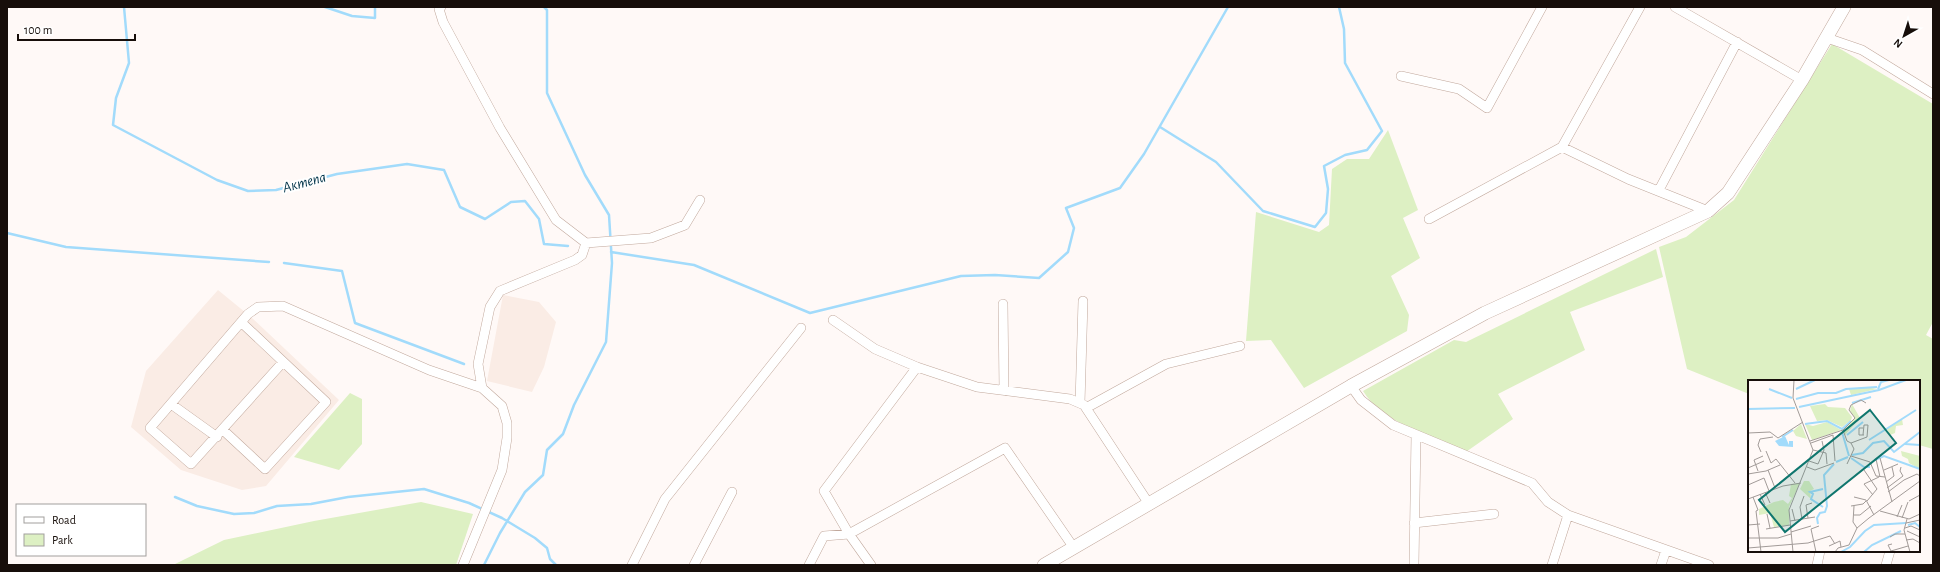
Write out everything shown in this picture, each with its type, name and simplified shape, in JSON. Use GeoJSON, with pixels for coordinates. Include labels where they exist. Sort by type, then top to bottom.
{"type":"FeatureCollection","features":[{"type":"Feature","properties":{"kind":"main road"},"geometry":{"type":"LineString","coordinates":[[1044,565],[1351,386],[1485,312],[1708,211],[1728,193],[1802,80],[1844,7]]}},
{"type":"Feature","properties":{"kind":"street"},"geometry":{"type":"LineString","coordinates":[[441,7],[439,8],[442,22],[500,128],[556,220],[586,243],[651,238],[685,225],[700,200]]}},
{"type":"Feature","properties":{"kind":"street"},"geometry":{"type":"LineString","coordinates":[[1401,76],[1459,89],[1487,108],[1542,7]]}},
{"type":"Feature","properties":{"kind":"street"},"geometry":{"type":"LineString","coordinates":[[1429,219],[1562,147],[1640,7]]}},
{"type":"Feature","properties":{"kind":"street"},"geometry":{"type":"LineString","coordinates":[[1675,7],[1802,80]]}},
{"type":"Feature","properties":{"kind":"street"},"geometry":{"type":"LineString","coordinates":[[1827,38],[1862,50],[1933,94]]}},
{"type":"Feature","properties":{"kind":"street"},"geometry":{"type":"LineString","coordinates":[[1659,190],[1737,42]]}},
{"type":"Feature","properties":{"kind":"street"},"geometry":{"type":"LineString","coordinates":[[1562,147],[1628,179],[1659,190],[1708,211]]}},
{"type":"Feature","properties":{"kind":"street"},"geometry":{"type":"LineString","coordinates":[[482,388],[478,364],[490,307],[500,291],[575,260],[582,255],[586,243]]}},
{"type":"Feature","properties":{"kind":"street"},"geometry":{"type":"LineString","coordinates":[[1083,301],[1083,406]]}},
{"type":"Feature","properties":{"kind":"street"},"geometry":{"type":"LineString","coordinates":[[1003,304],[1004,391]]}},
{"type":"Feature","properties":{"kind":"street"},"geometry":{"type":"LineString","coordinates":[[283,362],[217,437],[191,464],[150,428],[248,314],[258,307],[283,306],[429,370],[482,388],[502,406],[507,423],[507,438],[502,470],[463,565]]}},
{"type":"Feature","properties":{"kind":"street"},"geometry":{"type":"LineString","coordinates":[[833,320],[875,349],[918,367],[977,387],[1070,399],[1083,406],[1149,504]]}},
{"type":"Feature","properties":{"kind":"street"},"geometry":{"type":"LineString","coordinates":[[223,430],[266,469],[326,402],[241,322]]}},
{"type":"Feature","properties":{"kind":"street"},"geometry":{"type":"LineString","coordinates":[[632,565],[665,499],[801,328]]}},
{"type":"Feature","properties":{"kind":"street"},"geometry":{"type":"LineString","coordinates":[[1083,406],[1166,364],[1240,346]]}},
{"type":"Feature","properties":{"kind":"street"},"geometry":{"type":"LineString","coordinates":[[871,565],[849,534],[824,490],[918,367]]}},
{"type":"Feature","properties":{"kind":"street"},"geometry":{"type":"LineString","coordinates":[[1351,386],[1361,400],[1393,425],[1416,436],[1532,483],[1548,502],[1568,515],[1709,565]]}},
{"type":"Feature","properties":{"kind":"street"},"geometry":{"type":"LineString","coordinates":[[171,404],[217,437]]}},
{"type":"Feature","properties":{"kind":"street"},"geometry":{"type":"LineString","coordinates":[[1414,565],[1416,436]]}},
{"type":"Feature","properties":{"kind":"street"},"geometry":{"type":"LineString","coordinates":[[809,565],[824,536],[849,534],[1005,448],[1074,548]]}},
{"type":"Feature","properties":{"kind":"street"},"geometry":{"type":"LineString","coordinates":[[694,565],[732,492]]}},
{"type":"Feature","properties":{"kind":"street"},"geometry":{"type":"LineString","coordinates":[[1414,523],[1494,514]]}},
{"type":"Feature","properties":{"kind":"street"},"geometry":{"type":"LineString","coordinates":[[1552,565],[1568,515]]}},
{"type":"Feature","properties":{"kind":"street"},"geometry":{"type":"LineString","coordinates":[[1661,565],[1666,550]]}},
{"type":"Feature","properties":{"kind":"street"},"geometry":{"type":"LineString","coordinates":[[1817,565],[1820,552]]}},
{"type":"Feature","properties":{"kind":"street"},"geometry":{"type":"LineString","coordinates":[[1886,565],[1890,552]]}},
{"type":"Feature","properties":{"kind":"shaded area"},"geometry":{"type":"Polygon","coordinates":[[[218,290],[251,317],[339,400],[266,486],[242,490],[181,470],[131,427],[146,371],[218,290]]]}},
{"type":"Feature","properties":{"kind":"shaded area"},"geometry":{"type":"Polygon","coordinates":[[[503,295],[539,302],[556,322],[544,367],[532,392],[487,381],[503,295]]]}},
{"type":"Feature","properties":{"kind":"green space"},"geometry":{"type":"Polygon","coordinates":[[[1832,44],[1933,104],[1933,322],[1926,335],[1933,339],[1933,449],[1920,445],[1920,380],[1748,380],[1748,394],[1687,369],[1659,247],[1686,237],[1734,200],[1832,44]]]}},
{"type":"Feature","properties":{"kind":"green space"},"geometry":{"type":"Polygon","coordinates":[[[1388,130],[1418,210],[1403,218],[1420,258],[1391,276],[1409,315],[1407,331],[1304,388],[1271,340],[1246,341],[1256,212],[1319,232],[1329,225],[1332,169],[1347,159],[1369,159],[1388,130]]]}},
{"type":"Feature","properties":{"kind":"green space"},"geometry":{"type":"Polygon","coordinates":[[[1656,249],[1663,277],[1570,312],[1585,350],[1498,394],[1513,419],[1463,454],[1394,419],[1382,411],[1363,391],[1454,340],[1466,342],[1656,249]]]}},
{"type":"Feature","properties":{"kind":"green space"},"geometry":{"type":"Polygon","coordinates":[[[350,393],[362,399],[362,444],[339,470],[294,457],[350,393]]]}},
{"type":"Feature","properties":{"kind":"green space"},"geometry":{"type":"Polygon","coordinates":[[[421,502],[473,514],[456,565],[173,565],[224,540],[314,521],[421,502]]]}},
{"type":"Feature","properties":{"kind":"waterway","name":"Актепа"},"geometry":{"type":"LineString","coordinates":[[124,7],[129,63],[116,98],[113,125],[217,180],[248,191],[276,190],[337,174],[407,164],[444,170],[460,207],[485,219],[511,202],[525,201],[539,219],[544,244],[568,246]]}},
{"type":"Feature","properties":{"kind":"waterway"},"geometry":{"type":"LineString","coordinates":[[325,7],[352,16],[375,18],[375,7]]}},
{"type":"Feature","properties":{"kind":"waterway"},"geometry":{"type":"LineString","coordinates":[[484,565],[500,533],[525,492],[543,475],[547,450],[563,434],[574,405],[606,342],[612,263],[609,215],[585,175],[547,93],[547,10],[544,7]]}},
{"type":"Feature","properties":{"kind":"waterway"},"geometry":{"type":"LineString","coordinates":[[611,252],[694,265],[810,313],[961,276],[995,275],[1039,278],[1068,252],[1074,228],[1066,208],[1120,188],[1144,154],[1228,7]]}},
{"type":"Feature","properties":{"kind":"waterway"},"geometry":{"type":"LineString","coordinates":[[1160,127],[1216,162],[1263,211],[1315,227],[1326,213],[1328,189],[1324,166],[1345,155],[1367,150],[1382,131],[1345,63],[1344,29],[1339,7]]}},
{"type":"Feature","properties":{"kind":"waterway"},"geometry":{"type":"LineString","coordinates":[[7,233],[66,247],[269,262]]}},
{"type":"Feature","properties":{"kind":"waterway"},"geometry":{"type":"LineString","coordinates":[[284,263],[342,271],[355,323],[464,364]]}},
{"type":"Feature","properties":{"kind":"waterway"},"geometry":{"type":"LineString","coordinates":[[175,497],[197,506],[234,514],[254,513],[277,506],[311,504],[348,497],[424,489],[469,503],[502,518],[535,538],[547,548],[550,559],[556,565]]}}]}
